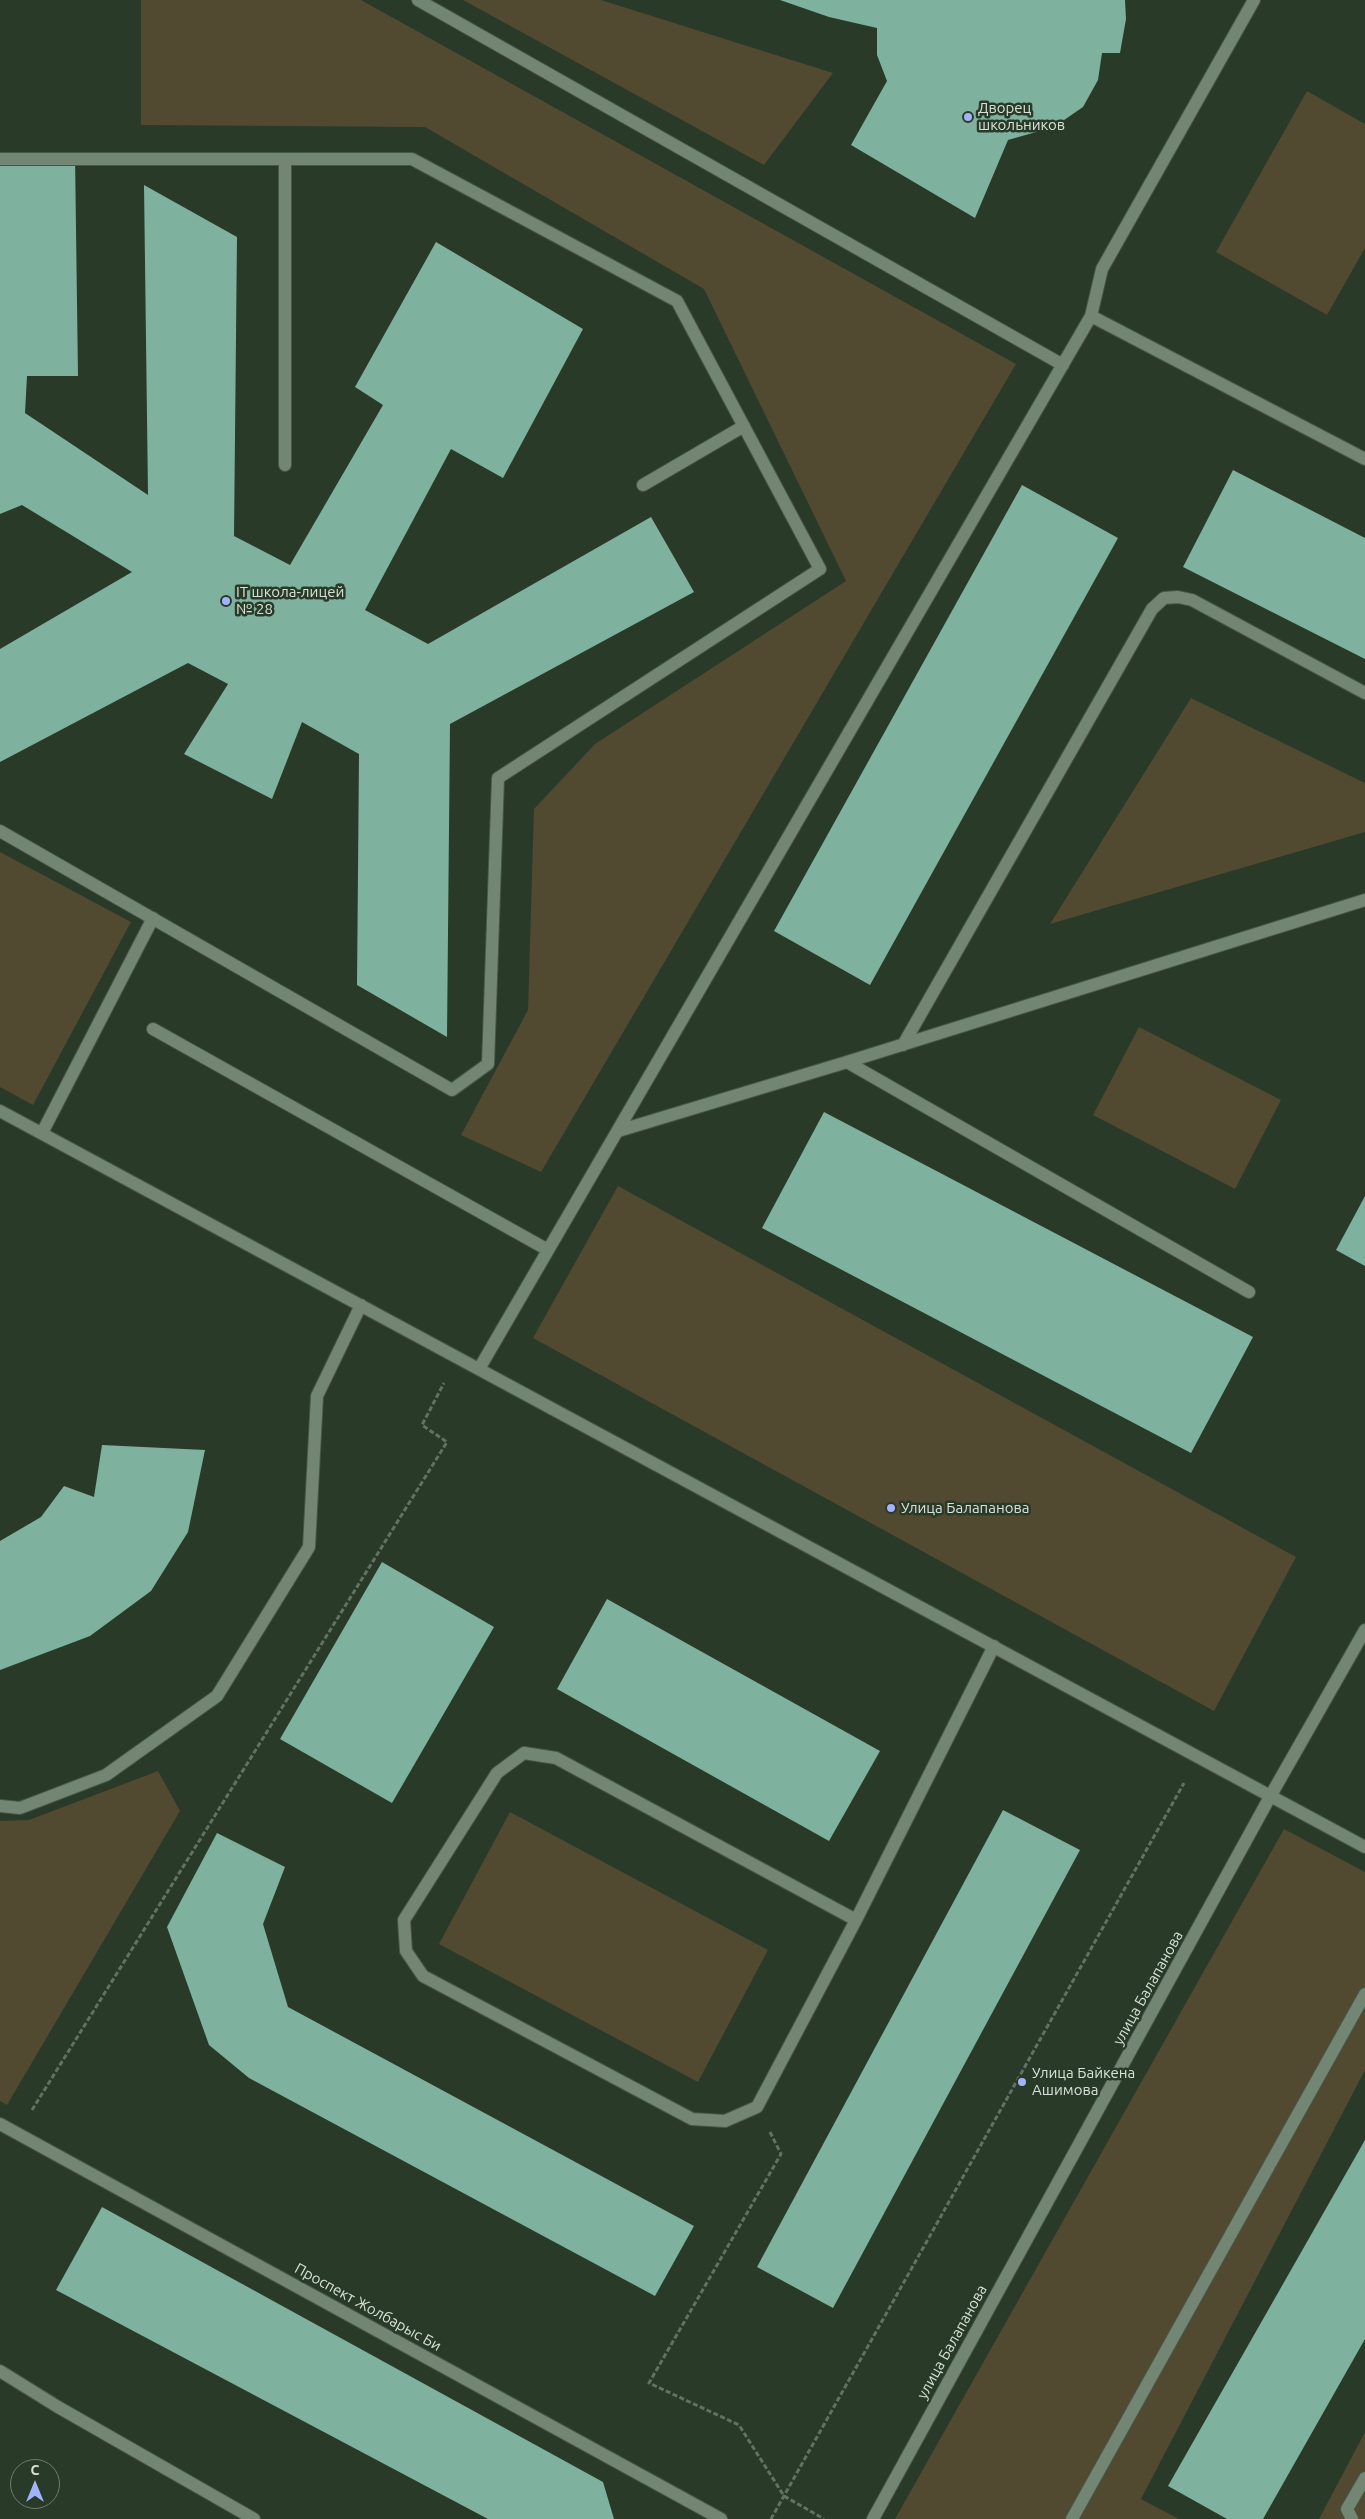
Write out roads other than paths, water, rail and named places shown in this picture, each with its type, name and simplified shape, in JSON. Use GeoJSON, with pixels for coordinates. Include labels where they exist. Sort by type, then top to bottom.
{"type":"FeatureCollection","features":[{"type":"Feature","properties":{"kind":"street"},"geometry":{"type":"LineString","coordinates":[[418,0],[1063,365]]}},
{"type":"Feature","properties":{"kind":"street"},"geometry":{"type":"LineString","coordinates":[[479,1369],[1091,316],[1102,269],[1254,0]]}},
{"type":"Feature","properties":{"kind":"street"},"geometry":{"type":"LineString","coordinates":[[0,159],[412,159],[677,302],[820,569],[498,778],[488,1064],[452,1090],[0,831]]}},
{"type":"Feature","properties":{"kind":"street"},"geometry":{"type":"LineString","coordinates":[[285,159],[285,466]]}},
{"type":"Feature","properties":{"kind":"street"},"geometry":{"type":"LineString","coordinates":[[1091,316],[1365,459]]}},
{"type":"Feature","properties":{"kind":"street"},"geometry":{"type":"LineString","coordinates":[[643,486],[744,426]]}},
{"type":"Feature","properties":{"kind":"street"},"geometry":{"type":"LineString","coordinates":[[904,1045],[1152,609],[1164,598],[1178,597],[1192,600],[1365,693]]}},
{"type":"Feature","properties":{"kind":"street"},"geometry":{"type":"LineString","coordinates":[[618,1131],[904,1045],[1365,900]]}},
{"type":"Feature","properties":{"kind":"street"},"geometry":{"type":"LineString","coordinates":[[42,1133],[153,918]]}},
{"type":"Feature","properties":{"kind":"street"},"geometry":{"type":"LineString","coordinates":[[152,1029],[548,1250]]}},
{"type":"Feature","properties":{"kind":"street"},"geometry":{"type":"LineString","coordinates":[[847,1062],[1249,1292]]}},
{"type":"Feature","properties":{"kind":"street"},"geometry":{"type":"LineString","coordinates":[[0,1111],[1365,1847]]}},
{"type":"Feature","properties":{"kind":"street"},"geometry":{"type":"LineString","coordinates":[[0,1806],[20,1808],[106,1775],[217,1696],[309,1547],[318,1396],[360,1305]]}},
{"type":"Feature","properties":{"kind":"street","name":"улица Балапанова"},"geometry":{"type":"LineString","coordinates":[[874,2519],[1271,1795],[1365,1630]]}},
{"type":"Feature","properties":{"kind":"street"},"geometry":{"type":"LineString","coordinates":[[856,1920],[556,1758],[524,1753],[497,1773],[404,1920],[406,1951],[423,1976],[692,2119],[725,2122],[757,2107],[856,1920],[994,1646]]}},
{"type":"Feature","properties":{"kind":"street"},"geometry":{"type":"LineString","coordinates":[[1072,2519],[1365,1994]]}},
{"type":"Feature","properties":{"kind":"street","name":"Проспект Жолбарыс Би"},"geometry":{"type":"LineString","coordinates":[[0,2124],[721,2519]]}},
{"type":"Feature","properties":{"kind":"street"},"geometry":{"type":"LineString","coordinates":[[0,2371],[58,2408],[254,2519]]}},
{"type":"Feature","properties":{"kind":"street"},"geometry":{"type":"LineString","coordinates":[[1352,2519],[1347,2509],[1365,2478]]}},
{"type":"Feature","properties":{"kind":"place","name":"Дворец школьников"},"geometry":{"type":"Point","coordinates":[968,117]}},
{"type":"Feature","properties":{"kind":"place","name":"IT школа-лицей № 28"},"geometry":{"type":"Point","coordinates":[226,601]}},
{"type":"Feature","properties":{"kind":"place","name":"Улица Балапанова"},"geometry":{"type":"Point","coordinates":[891,1508]}},
{"type":"Feature","properties":{"kind":"place","name":"Улица Байкена Ашимова"},"geometry":{"type":"Point","coordinates":[1022,2082]}}]}
